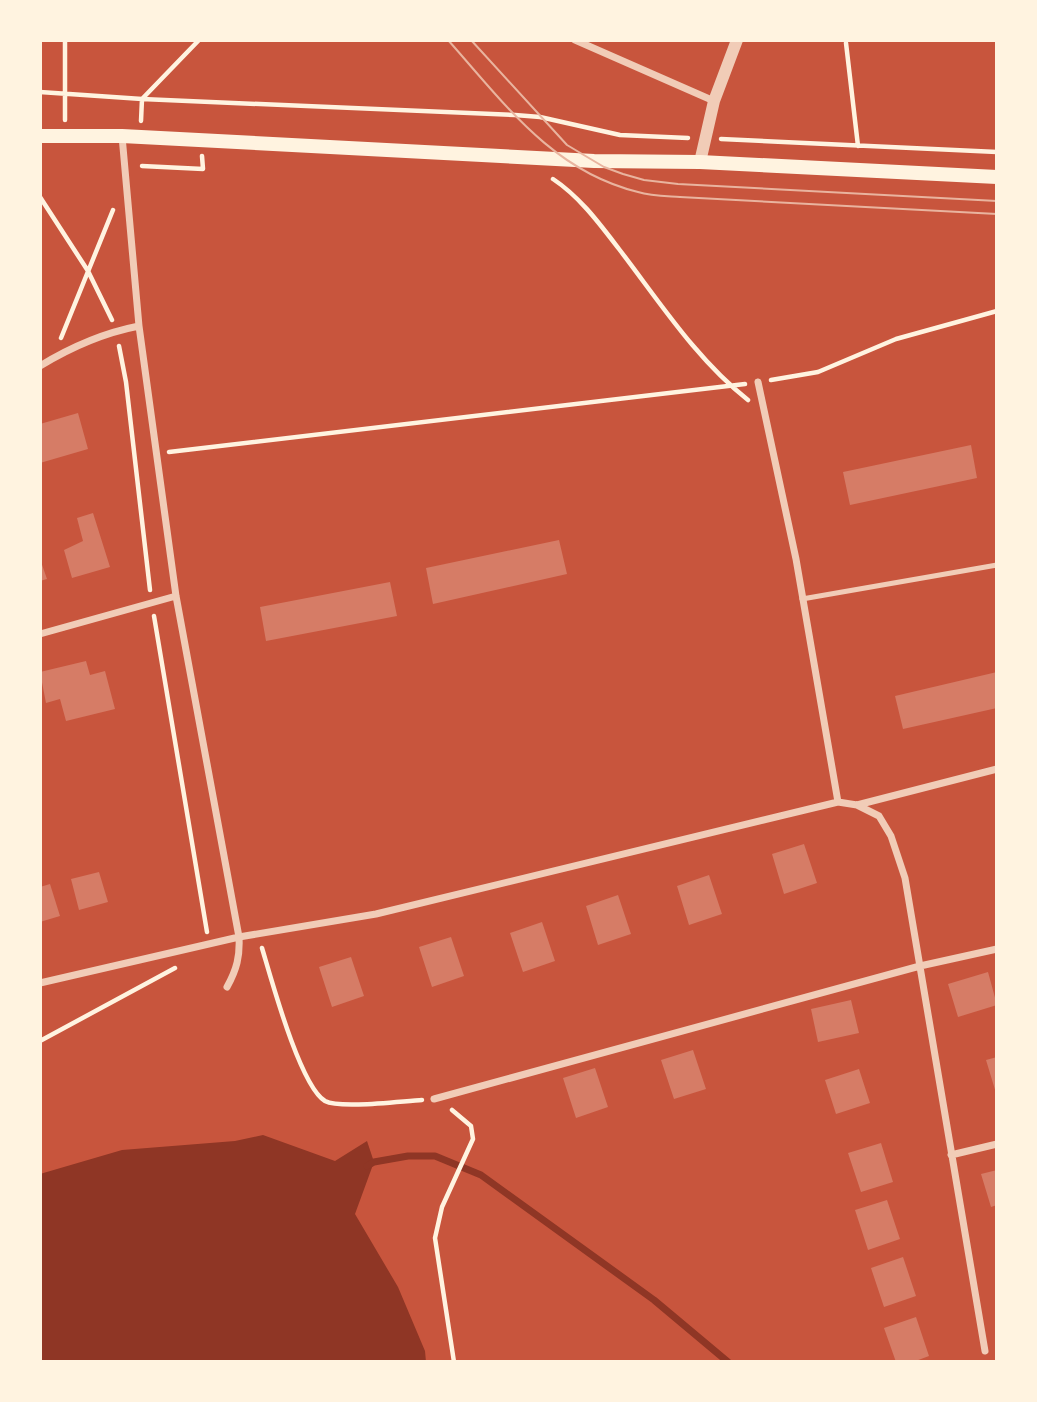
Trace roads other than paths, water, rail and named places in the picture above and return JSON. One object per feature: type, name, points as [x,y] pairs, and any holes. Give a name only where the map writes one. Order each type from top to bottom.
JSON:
[{"type":"main road","points":[[40,136],[122,136],[594,161],[700,162],[997,177]]},
{"type":"street","points":[[575,40],[714,101]]},
{"type":"street","points":[[700,162],[714,101],[737,40]]},
{"type":"street","points":[[122,136],[139,326],[176,596],[239,937],[240,956],[236,972],[227,987]]},
{"type":"street","points":[[40,366],[81,344],[139,326]]},
{"type":"street","points":[[758,383],[796,559],[838,802]]},
{"type":"street","points":[[40,634],[176,596]]},
{"type":"street","points":[[857,805],[997,769]]},
{"type":"street","points":[[40,983],[239,937],[376,914],[838,802],[857,805],[878,816],[891,836],[905,878],[985,1352]]},
{"type":"street","points":[[433,1099],[920,966],[997,949]]},
{"type":"street","points":[[951,1155],[997,1144]]},
{"type":"lane","points":[[802,599],[997,565]]},
{"type":"waterway","points":[[367,1166],[374,1162],[408,1156],[435,1156],[481,1175],[654,1300],[728,1362]]},
{"type":"tram line","points":[[448,40],[510,110],[555,151],[607,182],[638,192],[664,196],[997,214]]},
{"type":"tram line","points":[[471,40],[567,145],[604,167],[623,174],[644,180],[678,184],[997,201]]}]
